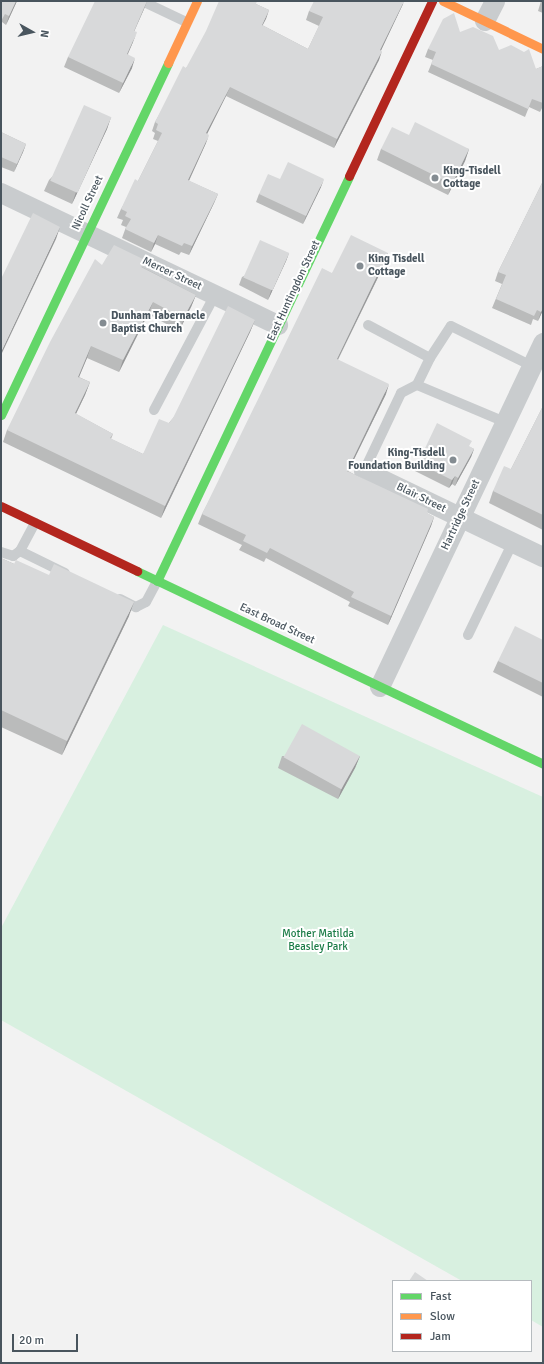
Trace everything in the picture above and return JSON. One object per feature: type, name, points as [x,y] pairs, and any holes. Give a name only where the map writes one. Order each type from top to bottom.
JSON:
[{"type":"street","name":"Nicoll Street","points":[[1,415],[197,1]]},
{"type":"street","name":"East Huntingdon Street","points":[[157,580],[432,1]]},
{"type":"street","points":[[443,1],[543,49]]},
{"type":"street","points":[[485,22],[495,1]]},
{"type":"street","name":"Mercer Street","points":[[2,196],[278,325]]},
{"type":"street","name":"Hartridge Street","points":[[380,686],[543,343]]},
{"type":"street","name":"Blair Street","points":[[364,471],[543,557]]},
{"type":"street","name":"East Broad Street","points":[[1,506],[543,764]]},
{"type":"lane","points":[[142,1],[186,22]]},
{"type":"lane","points":[[154,410],[215,295]]},
{"type":"lane","points":[[368,325],[430,358]]},
{"type":"lane","points":[[364,471],[401,393],[417,385],[430,358],[451,326],[532,366]]},
{"type":"lane","points":[[417,385],[505,422]]},
{"type":"lane","points":[[1,552],[13,556],[20,551],[35,523]]},
{"type":"lane","points":[[468,635],[513,542]]},
{"type":"lane","points":[[20,551],[74,577]]},
{"type":"lane","points":[[109,594],[136,607],[146,602],[157,580]]},
{"type":"green space","name":"Mother Matilda Beasley Park","points":[[163,625],[543,797],[543,1327],[532,1321],[532,1280],[460,1280],[1,1020],[1,928]]},
{"type":"building","points":[[1,1],[16,1],[9,16],[5,14],[1,21]]},
{"type":"building","points":[[95,1],[147,1],[134,31],[137,32],[127,54],[135,58],[123,83],[68,57]]},
{"type":"building","points":[[219,1],[257,1],[256,4],[269,10],[262,25],[308,49],[323,17],[309,11],[314,1],[404,1],[380,50],[382,51],[337,139],[230,87],[206,133],[209,135],[188,180],[218,194],[192,246],[184,243],[182,246],[158,235],[154,243],[125,229],[131,219],[125,216],[127,212],[121,209],[135,179],[138,181],[162,133],[156,130],[158,124],[155,122],[183,66],[186,68],[206,31]]},
{"type":"building","points":[[454,13],[460,32],[473,27],[493,36],[499,50],[511,45],[524,52],[529,49],[536,69],[543,66],[543,103],[532,99],[528,109],[431,64],[436,52],[428,49],[443,19]]},
{"type":"building","points":[[84,105],[111,117],[78,193],[50,181]]},
{"type":"building","name":"King-Tisdell Cottage","points":[[415,122],[469,149],[452,184],[381,149],[392,127],[409,135]]},
{"type":"building","points":[[1,132],[26,144],[17,164],[1,157]]},
{"type":"building","points":[[288,162],[324,179],[306,216],[259,194],[268,174],[280,179]]},
{"type":"building","points":[[543,181],[543,308],[541,312],[537,310],[534,316],[496,299],[506,275],[498,272]]},
{"type":"building","points":[[33,213],[60,227],[1,352],[1,279]]},
{"type":"building","points":[[351,235],[388,253],[337,359],[389,384],[347,471],[428,509],[427,513],[434,517],[391,616],[351,597],[354,592],[270,548],[267,553],[243,541],[246,535],[202,514],[322,268],[332,273]]},
{"type":"building","points":[[260,240],[289,253],[273,290],[243,277]]},
{"type":"building","points":[[114,245],[145,260],[141,267],[196,295],[185,315],[178,312],[177,315],[153,302],[123,360],[91,346],[78,377],[90,382],[75,413],[113,434],[110,438],[143,454],[159,419],[169,423],[173,418],[228,306],[255,320],[165,506],[7,430],[50,342],[95,259],[102,265]]},
{"type":"building","points":[[543,406],[543,515],[493,491],[504,466],[511,469]]},
{"type":"building","points":[[437,423],[472,441],[469,446],[474,449],[458,478],[455,476],[452,480],[418,463]]},
{"type":"building","points":[[1,558],[14,564],[16,560],[49,575],[54,564],[134,602],[67,741],[1,710]]},
{"type":"building","points":[[515,626],[543,640],[543,683],[498,661]]},
{"type":"building","points":[[302,724],[360,756],[341,789],[284,757]]},
{"type":"building","points":[[415,1272],[427,1280],[410,1280]]},
{"type":"traffic: fast","points":[[1,415],[168,63]]},
{"type":"traffic: fast","points":[[157,581],[349,176]]},
{"type":"traffic: fast","points":[[137,571],[543,764]]},
{"type":"traffic: slow","points":[[168,63],[197,1]]},
{"type":"traffic: slow","points":[[443,1],[543,49]]},
{"type":"traffic: jam","points":[[349,176],[432,1]]},
{"type":"traffic: jam","points":[[1,506],[137,571]]},
{"type":"place","name":"King-Tisdell Cottage","points":[[435,178]]},
{"type":"place","name":"King Tisdell Cottage","points":[[360,266]]},
{"type":"place","name":"Dunham Tabernacle Baptist Church","points":[[103,323]]},
{"type":"place","name":"King-Tisdell Foundation Building","points":[[453,460]]}]
